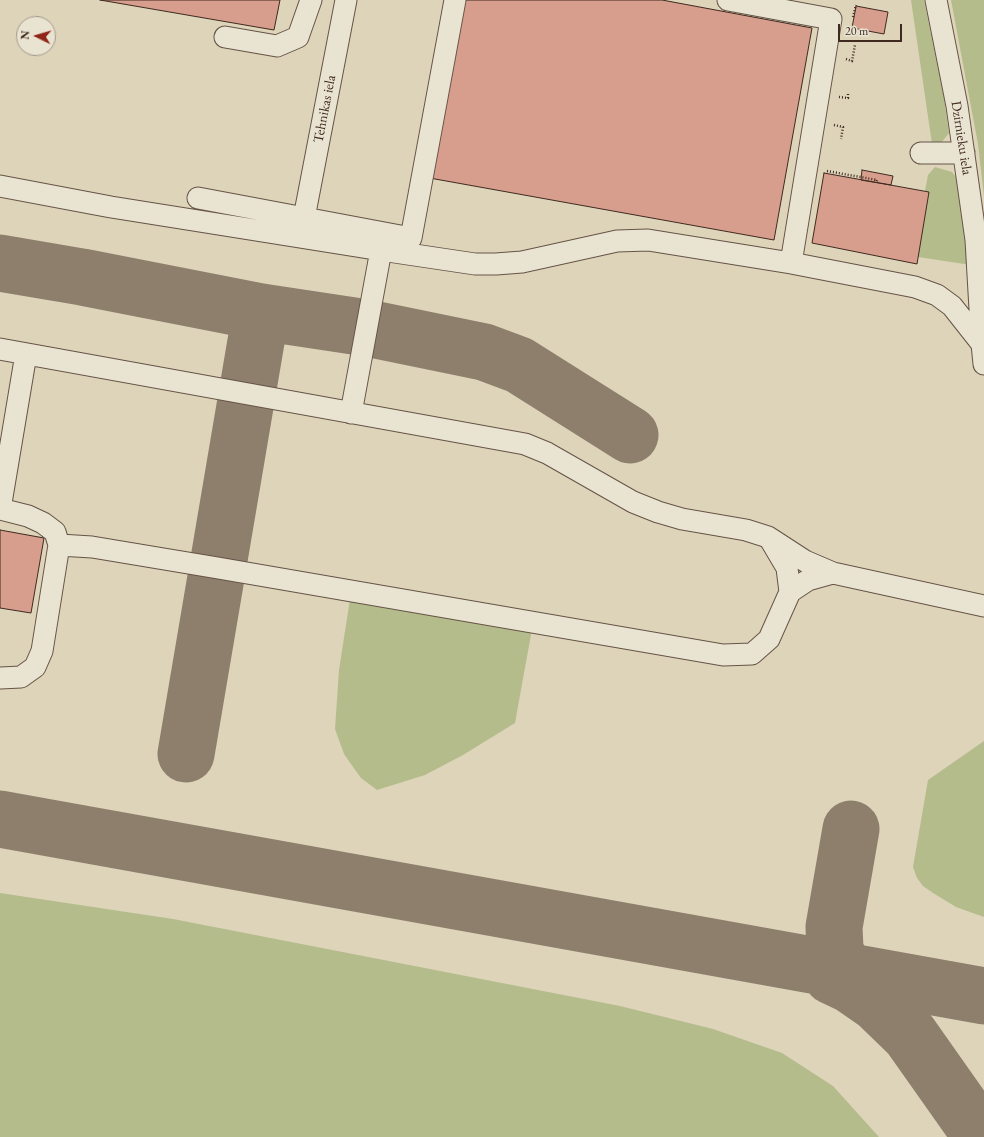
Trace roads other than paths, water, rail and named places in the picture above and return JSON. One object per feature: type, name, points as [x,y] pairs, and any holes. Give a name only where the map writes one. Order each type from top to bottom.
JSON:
[{"type":"lane","points":[[225,37],[278,46],[298,37],[312,0]]},
{"type":"lane","name":"Tehnikas iela","points":[[304,218],[346,0]]},
{"type":"lane","points":[[198,198],[411,238],[455,0]]},
{"type":"lane","points":[[728,0],[831,19],[791,263]]},
{"type":"lane","name":"Dzirnieku iela","points":[[936,0],[957,106],[980,240],[979,277],[983,354]]},
{"type":"lane","points":[[921,153],[964,153]]},
{"type":"lane","points":[[0,186],[119,208],[475,264],[522,262],[617,241],[648,240],[791,263],[915,287],[936,295],[952,306],[983,354]]},
{"type":"lane","points":[[351,413],[381,250]]},
{"type":"lane","points":[[0,349],[525,444],[547,453],[633,502],[658,512],[682,519],[746,530],[768,537],[805,561],[833,573],[984,606]]},
{"type":"lane","points":[[0,678],[21,677],[35,667],[42,651],[59,545],[55,532],[43,522],[28,516],[0,509],[26,354]]},
{"type":"lane","points":[[59,545],[92,547],[723,655],[752,654],[769,639],[790,592],[787,568],[768,537]]},
{"type":"lane","points":[[790,592],[808,580],[833,573]]}]
